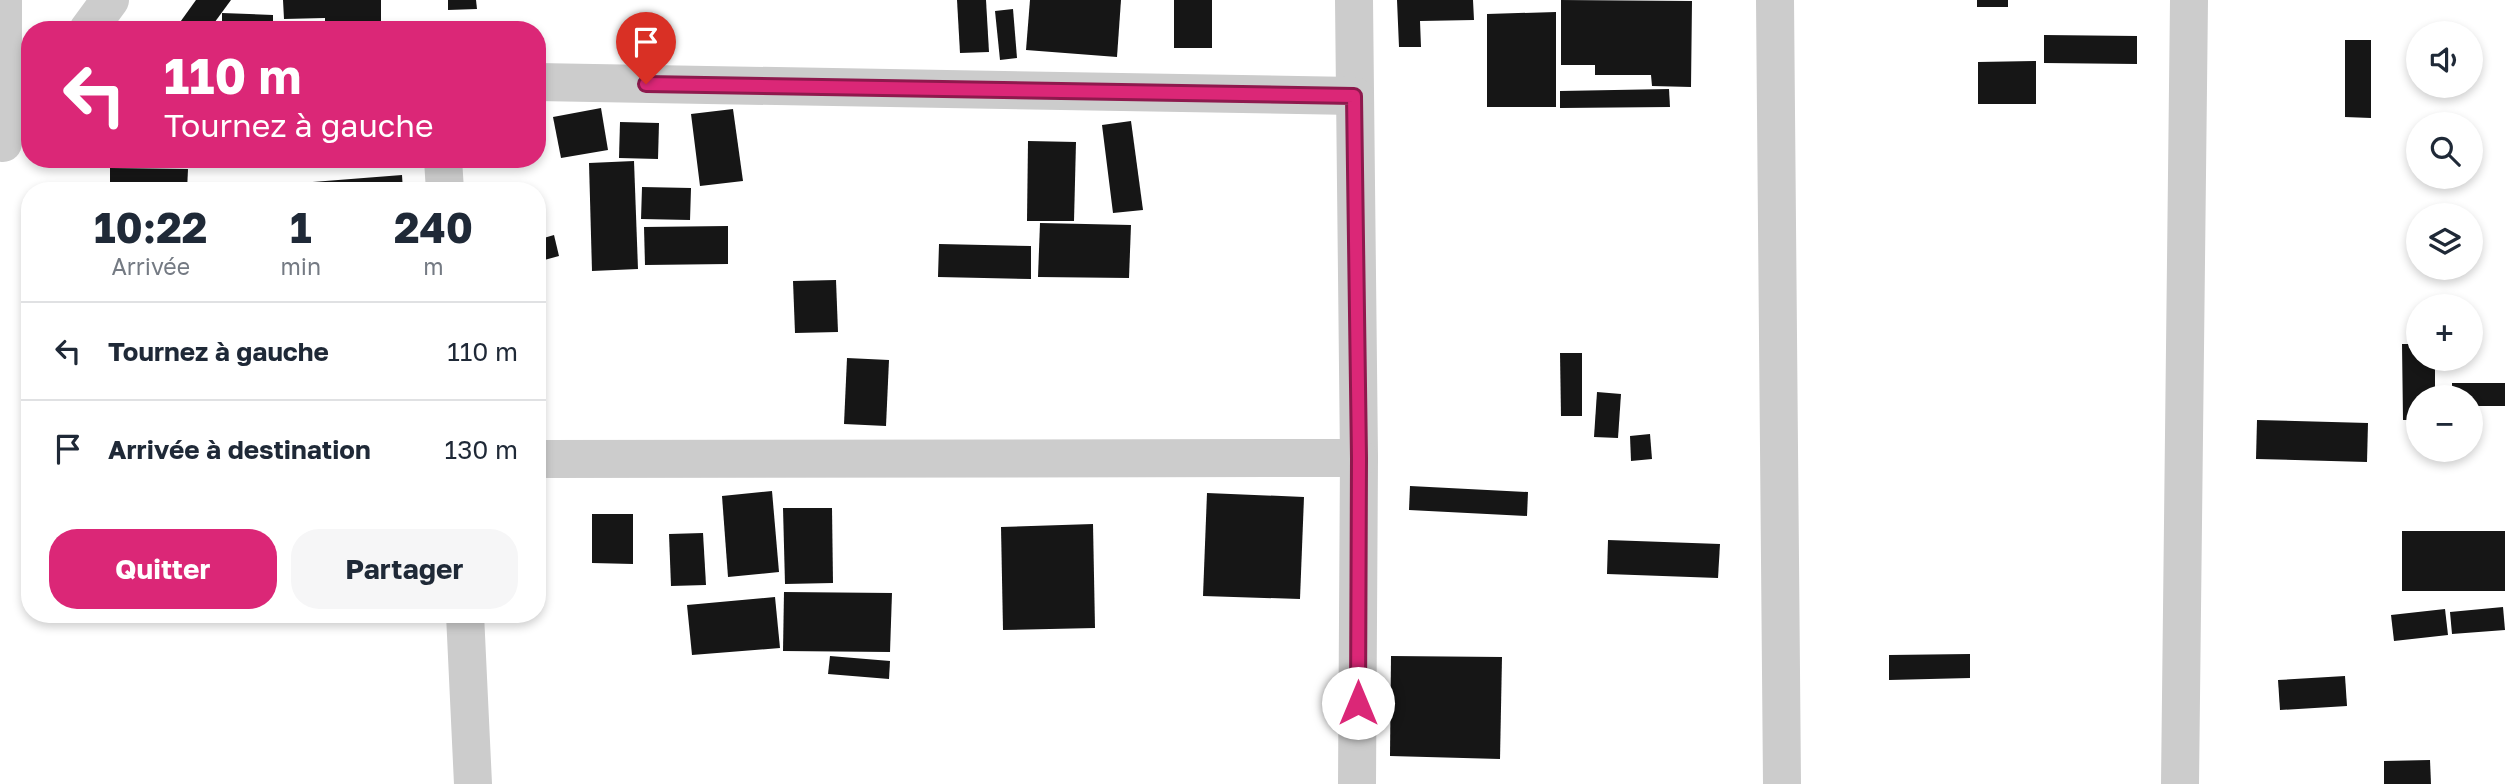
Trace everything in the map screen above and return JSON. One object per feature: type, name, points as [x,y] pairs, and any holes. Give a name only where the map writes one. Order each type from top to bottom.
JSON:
[{"type":"street","points":[[1,145],[3,0]]},
{"type":"street","points":[[95,21],[110,0]]},
{"type":"street","points":[[1354,0],[1359,458],[1357,784]]},
{"type":"street","points":[[1775,0],[1782,784]]},
{"type":"street","points":[[2180,784],[2189,0]]},
{"type":"street","points":[[546,82],[1354,96]]},
{"type":"street","points":[[1,145],[21,119]]},
{"type":"street","points":[[546,459],[1359,458]]},
{"type":"street","points":[[465,623],[473,784]]},
{"type":"building","points":[[196,0],[231,0],[216,21],[181,21]]},
{"type":"building","points":[[283,0],[381,0],[381,21],[284,19]]},
{"type":"building","points":[[448,0],[476,0],[477,9],[448,10]]},
{"type":"building","points":[[957,0],[986,0],[989,52],[960,53]]},
{"type":"building","points":[[1030,0],[1121,0],[1117,57],[1026,50]]},
{"type":"building","points":[[1174,0],[1212,0],[1212,48],[1174,48]]},
{"type":"building","points":[[1397,0],[1473,0],[1474,20],[1420,21],[1421,47],[1399,47]]},
{"type":"building","points":[[1561,0],[1692,1],[1691,87],[1652,86],[1651,75],[1595,75],[1595,65],[1561,65]]},
{"type":"building","points":[[1977,0],[2008,0],[2008,7],[1977,7]]},
{"type":"building","points":[[1013,9],[1017,58],[1000,60],[995,11]]},
{"type":"building","points":[[1556,12],[1556,107],[1487,107],[1487,14]]},
{"type":"building","points":[[222,13],[273,15],[273,21],[222,21]]},
{"type":"building","points":[[2044,35],[2137,36],[2137,64],[2044,63]]},
{"type":"building","points":[[2345,40],[2371,40],[2371,118],[2345,117]]},
{"type":"building","points":[[2036,61],[2036,104],[1978,104],[1978,62]]},
{"type":"building","points":[[1669,89],[1670,107],[1560,108],[1560,91]]},
{"type":"building","points":[[601,108],[608,150],[561,158],[553,117]]},
{"type":"building","points":[[733,109],[743,181],[700,186],[691,114]]},
{"type":"building","points":[[1131,121],[1143,210],[1113,213],[1102,125]]},
{"type":"building","points":[[620,122],[659,123],[658,159],[619,158]]},
{"type":"building","points":[[1028,141],[1076,142],[1074,221],[1027,221]]},
{"type":"building","points":[[634,161],[638,269],[592,271],[589,163]]},
{"type":"building","points":[[110,168],[188,169],[187,182],[110,182]]},
{"type":"building","points":[[402,175],[402,182],[313,182]]},
{"type":"building","points":[[642,187],[691,188],[690,220],[641,219]]},
{"type":"building","points":[[1040,223],[1131,225],[1129,278],[1038,277]]},
{"type":"building","points":[[728,226],[728,264],[645,265],[644,227]]},
{"type":"building","points":[[554,235],[559,256],[546,260],[546,237]]},
{"type":"building","points":[[939,244],[1031,246],[1031,279],[938,277]]},
{"type":"building","points":[[836,280],[838,332],[795,333],[793,281]]},
{"type":"building","points":[[2402,344],[2406,344],[2406,371],[2435,371],[2435,385],[2406,385],[2406,420],[2403,420]]},
{"type":"building","points":[[1560,353],[1582,353],[1582,416],[1561,416]]},
{"type":"building","points":[[847,358],[889,360],[886,426],[844,424]]},
{"type":"building","points":[[2505,383],[2505,406],[2483,406],[2483,385],[2452,385]]},
{"type":"building","points":[[1597,392],[1621,394],[1618,438],[1594,437]]},
{"type":"building","points":[[2257,420],[2368,423],[2367,462],[2256,459]]},
{"type":"building","points":[[1650,434],[1652,459],[1631,461],[1630,436]]},
{"type":"building","points":[[1410,486],[1528,492],[1527,516],[1409,510]]},
{"type":"building","points":[[772,491],[779,572],[728,577],[722,496]]},
{"type":"building","points":[[1207,493],[1304,497],[1300,599],[1203,596]]},
{"type":"building","points":[[783,508],[832,508],[833,583],[785,584]]},
{"type":"building","points":[[592,514],[633,514],[633,564],[592,563]]},
{"type":"building","points":[[1093,524],[1095,628],[1003,630],[1001,527]]},
{"type":"building","points":[[2402,531],[2505,531],[2505,591],[2402,591]]},
{"type":"building","points":[[703,533],[706,585],[671,586],[669,534]]},
{"type":"building","points":[[1608,540],[1720,544],[1718,578],[1607,574]]},
{"type":"building","points":[[784,592],[892,593],[890,652],[783,651]]},
{"type":"building","points":[[775,597],[780,648],[692,655],[687,605]]},
{"type":"building","points":[[2503,607],[2505,630],[2452,634],[2450,612]]},
{"type":"building","points":[[2445,609],[2448,635],[2394,641],[2391,615]]},
{"type":"building","points":[[1970,654],[1970,678],[1889,680],[1889,655]]},
{"type":"building","points":[[830,656],[890,661],[889,679],[828,674]]},
{"type":"building","points":[[1391,656],[1502,657],[1500,759],[1390,756]]},
{"type":"building","points":[[2345,676],[2347,706],[2280,710],[2278,680]]},
{"type":"building","points":[[2430,760],[2431,784],[2384,784],[2384,761]]},
{"type":"route","points":[[646,84],[1354,96],[1359,458],[1358,703]]}]
